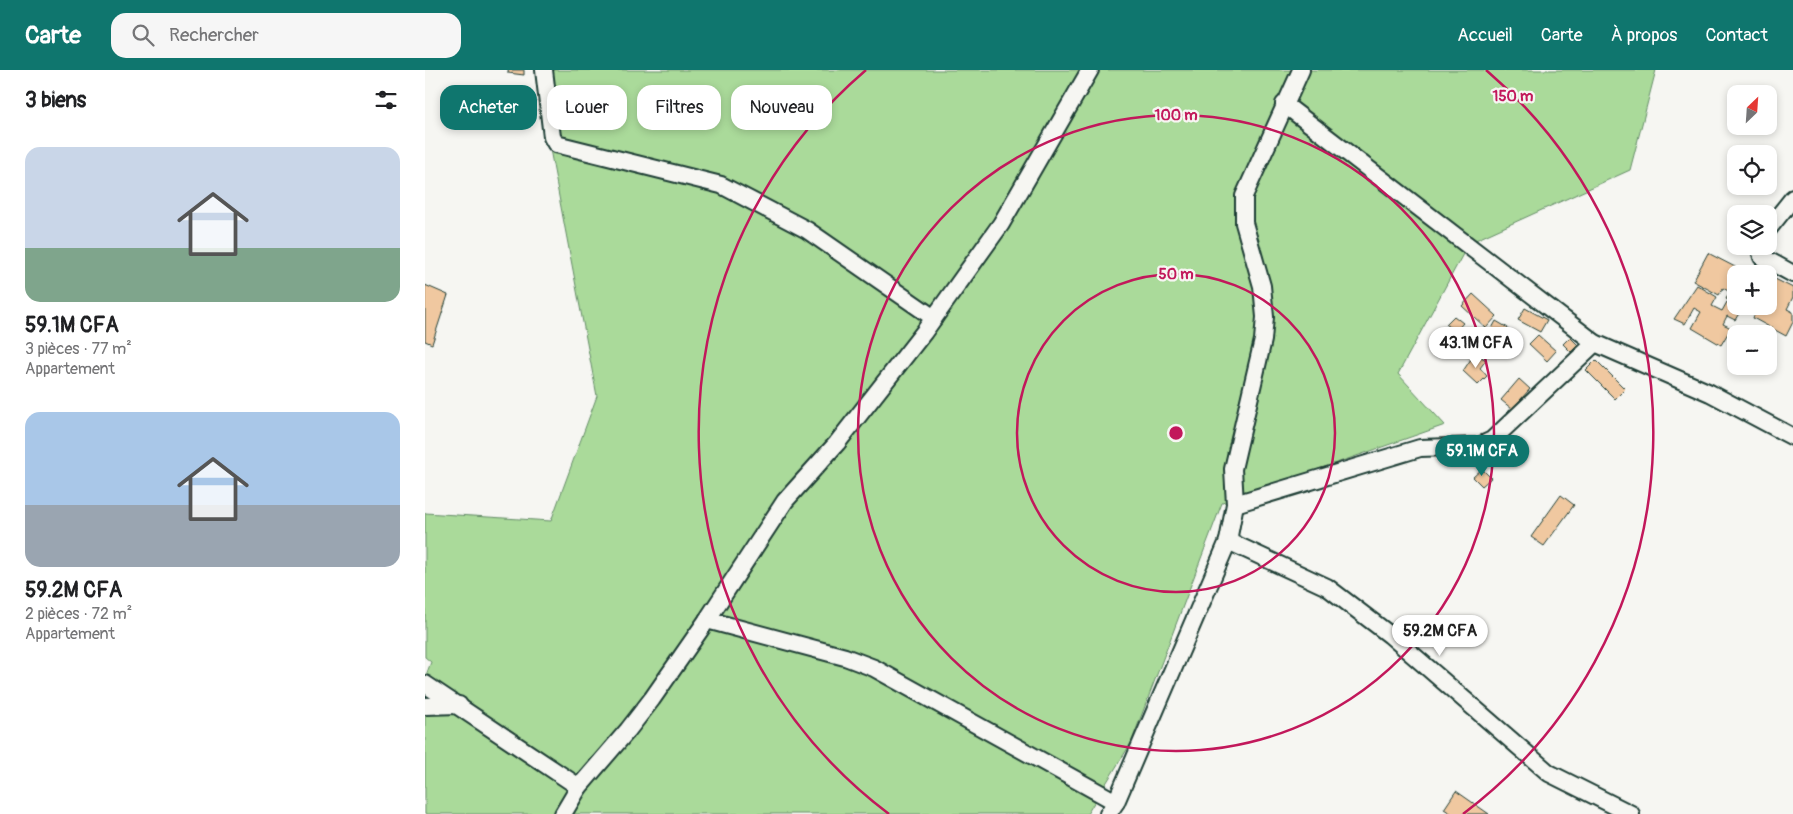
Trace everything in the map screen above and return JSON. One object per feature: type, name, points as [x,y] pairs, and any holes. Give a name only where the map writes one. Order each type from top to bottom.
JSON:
[{"type":"street","points":[[544,70],[552,137],[556,144],[721,185],[807,230],[934,318]]},
{"type":"street","points":[[563,814],[579,787],[628,730],[707,620],[785,501],[837,443],[934,318],[1001,224],[1090,70]]},
{"type":"street","points":[[707,620],[845,657],[874,668],[1112,808],[1228,541],[1235,504],[1233,469],[1263,340],[1265,317],[1262,286],[1244,223],[1244,196],[1301,70]]},
{"type":"street","points":[[1285,104],[1595,343],[1710,393],[1793,437]]},
{"type":"street","points":[[1777,218],[1793,198]]},
{"type":"street","points":[[1761,255],[1793,274]]},
{"type":"street","points":[[1235,504],[1420,448],[1479,446],[1492,440],[1595,343]]},
{"type":"street","points":[[1228,541],[1327,586],[1390,635],[1549,773],[1631,814]]},
{"type":"street","points":[[425,684],[579,787]]},
{"type":"street","points":[[425,706],[459,705]]},
{"type":"green space","points":[[545,70],[1656,70],[1630,170],[1469,243],[1398,374],[1445,425],[1222,503],[1131,743],[1087,814],[425,814],[425,678],[431,662],[425,657],[425,513],[551,521],[597,396],[549,144],[548,130],[627,130],[627,85],[547,85],[547,107]]},
{"type":"building","points":[[508,70],[524,70],[524,75],[508,73]]},
{"type":"building","points":[[1708,253],[1731,265],[1727,265],[1727,290],[1723,288],[1719,295],[1693,281]]},
{"type":"building","points":[[1777,280],[1793,288],[1793,297],[1787,309],[1793,312],[1793,322],[1786,336],[1777,331],[1777,325],[1766,325],[1753,318],[1754,315],[1777,315]]},
{"type":"building","points":[[425,285],[448,295],[432,344],[425,341]]},
{"type":"building","points":[[1697,285],[1717,297],[1712,306],[1722,311],[1727,302],[1727,315],[1738,315],[1735,320],[1727,316],[1723,324],[1727,326],[1727,335],[1721,345],[1692,328],[1701,312],[1694,308],[1685,324],[1674,319]]},
{"type":"building","points":[[1473,294],[1497,316],[1486,328],[1462,306]]},
{"type":"building","points":[[1525,308],[1547,320],[1540,332],[1518,320]]},
{"type":"building","points":[[1454,316],[1463,323],[1455,332],[1446,324]]},
{"type":"building","points":[[1496,321],[1508,328],[1493,353],[1482,347]]},
{"type":"building","points":[[1538,335],[1556,351],[1547,361],[1529,344]]},
{"type":"building","points":[[1570,337],[1578,345],[1571,352],[1563,344]]},
{"type":"building","points":[[1442,339],[1452,346],[1447,353],[1437,346]]},
{"type":"building","points":[[1475,353],[1486,360],[1480,368],[1487,376],[1478,385],[1463,371]]},
{"type":"building","points":[[1596,360],[1625,389],[1615,399],[1586,370]]},
{"type":"building","points":[[1519,379],[1530,389],[1512,409],[1501,400]]},
{"type":"building","points":[[1482,469],[1491,478],[1482,486],[1473,477]]},
{"type":"building","points":[[1561,495],[1574,505],[1544,546],[1531,537]]},
{"type":"building","points":[[1456,791],[1489,814],[1452,814],[1444,809]]}]
